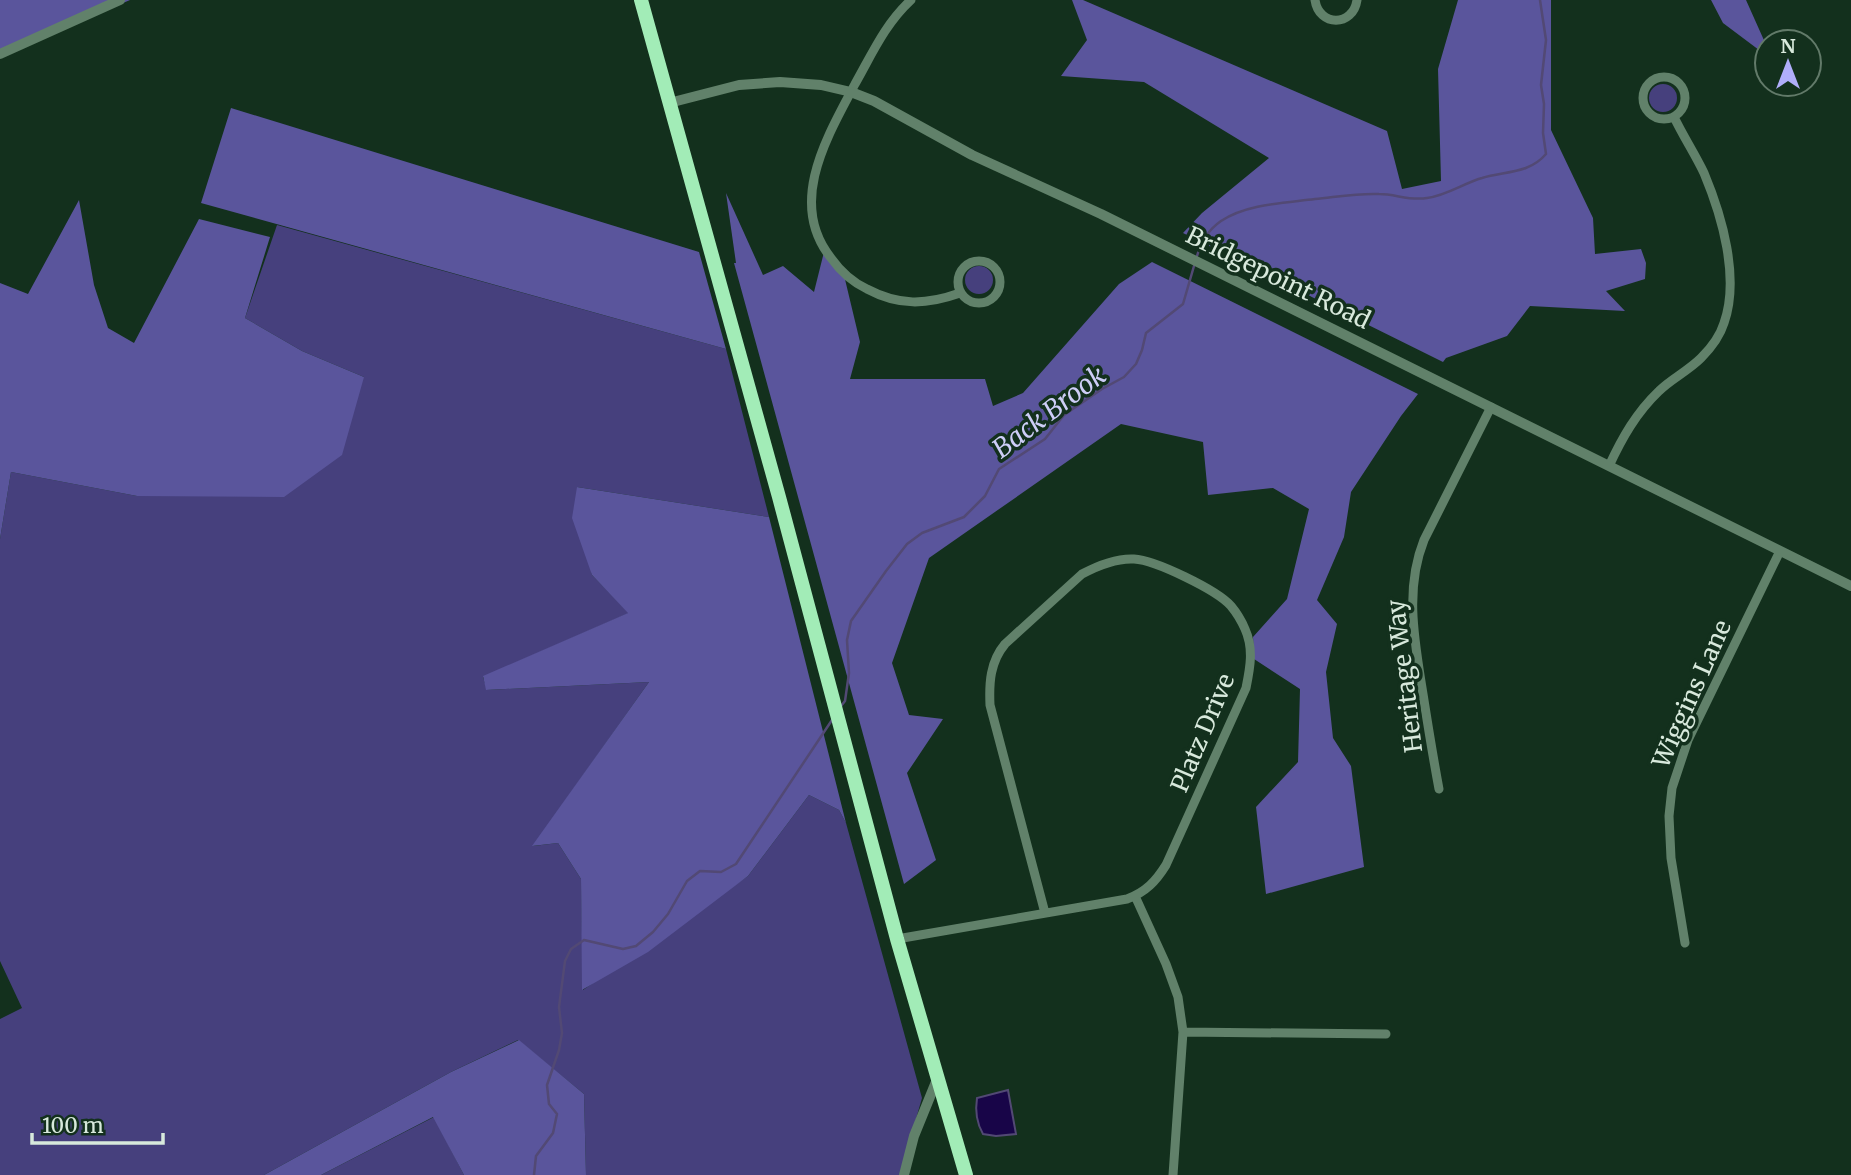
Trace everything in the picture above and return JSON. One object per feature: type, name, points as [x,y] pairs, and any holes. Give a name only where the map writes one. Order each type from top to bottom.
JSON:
[{"type":"highway","points":[[641,0],[779,497],[897,939],[965,1175]]},
{"type":"street","points":[[0,54],[120,0]]},
{"type":"street","points":[[1315,0],[1318,12],[1329,20],[1336,21],[1349,16],[1357,0]]},
{"type":"street","points":[[905,2],[882,34],[824,147],[813,181],[811,206],[814,226],[820,243],[842,272],[856,284],[880,296],[900,302],[922,302],[940,300],[960,293]]},
{"type":"street","points":[[1671,78],[1682,87],[1685,100],[1683,107],[1674,117],[1660,119],[1648,112],[1644,106],[1643,92],[1651,81],[1671,78]]},
{"type":"street","name":"Bridgepoint Road","points":[[669,103],[739,85],[762,82],[800,82],[851,92],[890,108],[972,155],[1101,214],[1851,586]]},
{"type":"street","points":[[1609,466],[1635,417],[1659,391],[1709,349],[1721,332],[1730,299],[1726,247],[1716,203],[1703,171],[1674,117]]},
{"type":"street","points":[[968,263],[988,263],[998,272],[1000,286],[992,299],[978,304],[960,293],[957,279],[968,263]]},
{"type":"street","name":"Heritage Way","points":[[1438,789],[1412,618],[1413,580],[1424,540],[1490,407]]},
{"type":"street","name":"Wiggins Lane","points":[[1685,943],[1671,858],[1669,816],[1672,788],[1688,740],[1780,551]]},
{"type":"street","name":"Platz Drive","points":[[1045,913],[990,705],[989,689],[993,665],[1005,644],[1082,574],[1094,567],[1124,559],[1150,562],[1219,596],[1231,606],[1245,628],[1251,650],[1245,688],[1166,865],[1156,881],[1135,896]]},
{"type":"street","points":[[897,939],[1135,896],[1166,964],[1178,998],[1183,1032],[1173,1175]]},
{"type":"street","points":[[1183,1032],[1386,1034]]},
{"type":"street","points":[[904,1175],[914,1136],[938,1077]]},
{"type":"shaded area","points":[[0,0],[130,0],[0,56]]},
{"type":"shaded area","points":[[1072,0],[1083,0],[1387,131],[1402,189],[1441,181],[1438,69],[1458,0],[1551,0],[1551,130],[1593,218],[1595,254],[1641,249],[1646,263],[1645,279],[1606,291],[1625,311],[1530,306],[1507,336],[1446,358],[1443,362],[1183,233],[1202,213],[1269,158],[1144,82],[1061,76],[1087,40]]},
{"type":"shaded area","points":[[1711,0],[1746,0],[1759,28],[1753,28],[1753,46],[1723,23]]},
{"type":"shaded area","points":[[1663,84],[1673,88],[1677,98],[1673,108],[1663,112],[1653,108],[1649,98],[1653,88]]},
{"type":"shaded area","points":[[231,108],[699,252],[726,349],[201,203]]},
{"type":"shaded area","points":[[726,193],[763,275],[783,266],[814,292],[825,248],[843,271],[860,342],[850,379],[985,379],[993,406],[1023,393],[1119,284],[1152,262],[1418,394],[1351,492],[1344,537],[1317,600],[1337,624],[1326,672],[1333,738],[1351,766],[1364,867],[1266,894],[1256,807],[1298,762],[1300,689],[1254,659],[1253,637],[1287,599],[1309,509],[1273,488],[1208,495],[1203,442],[1121,424],[929,558],[892,663],[909,715],[943,719],[907,773],[936,860],[904,884],[734,263]]},
{"type":"shaded area","points":[[79,200],[94,285],[108,328],[134,343],[199,219],[270,237],[245,318],[302,351],[364,377],[342,455],[284,497],[137,496],[11,472],[0,539],[0,283],[28,294]]},
{"type":"shaded area","points":[[277,225],[726,349],[769,517],[577,487],[592,575],[629,613],[483,677],[487,690],[649,682],[533,846],[558,843],[581,879],[583,990],[748,876],[809,795],[839,810],[846,823],[922,1098],[900,1175],[586,1175],[584,1094],[518,1040],[451,1072],[264,1175],[0,1175],[0,1019],[22,1008],[0,961],[0,539],[11,472],[137,496],[364,377],[302,351],[245,318]]},
{"type":"shaded area","points":[[979,266],[989,270],[993,280],[989,290],[979,294],[969,290],[965,280],[969,270]]},
{"type":"shaded area","points":[[577,487],[769,517],[846,823],[839,810],[809,795],[748,876],[648,952],[582,990],[581,879],[558,843],[532,846],[649,682],[486,690],[483,676],[628,613],[592,575],[572,518]]},
{"type":"shaded area","points":[[519,1040],[584,1094],[586,1175],[464,1175],[433,1117],[321,1175],[264,1175],[451,1072]]},
{"type":"shaded area","points":[[1008,1090],[1016,1134],[983,1134],[977,1116],[977,1098]]},
{"type":"shaded area","points":[[434,1117],[464,1175],[321,1175]]},
{"type":"waterway","name":"Back Brook","points":[[1197,256],[1212,228],[1242,211],[1278,203],[1363,194],[1427,198],[1482,178],[1524,169],[1539,160],[1546,154],[1541,85],[1546,40],[1540,0]]},
{"type":"waterway","name":"Back Brook","points":[[841,706],[845,701],[849,673],[847,640],[851,621],[907,544],[922,533],[964,517],[985,496],[999,469],[1045,439],[1064,415],[1124,377],[1136,364],[1146,333],[1183,304],[1194,266]]},
{"type":"waterway","name":"Back Brook","points":[[534,1175],[536,1156],[553,1133],[557,1114],[549,1104],[547,1085],[559,1050],[562,1033],[559,1007],[565,961],[571,949],[584,940],[623,949],[636,946],[653,932],[668,914],[687,881],[700,871],[721,872],[736,864],[832,720]]}]
